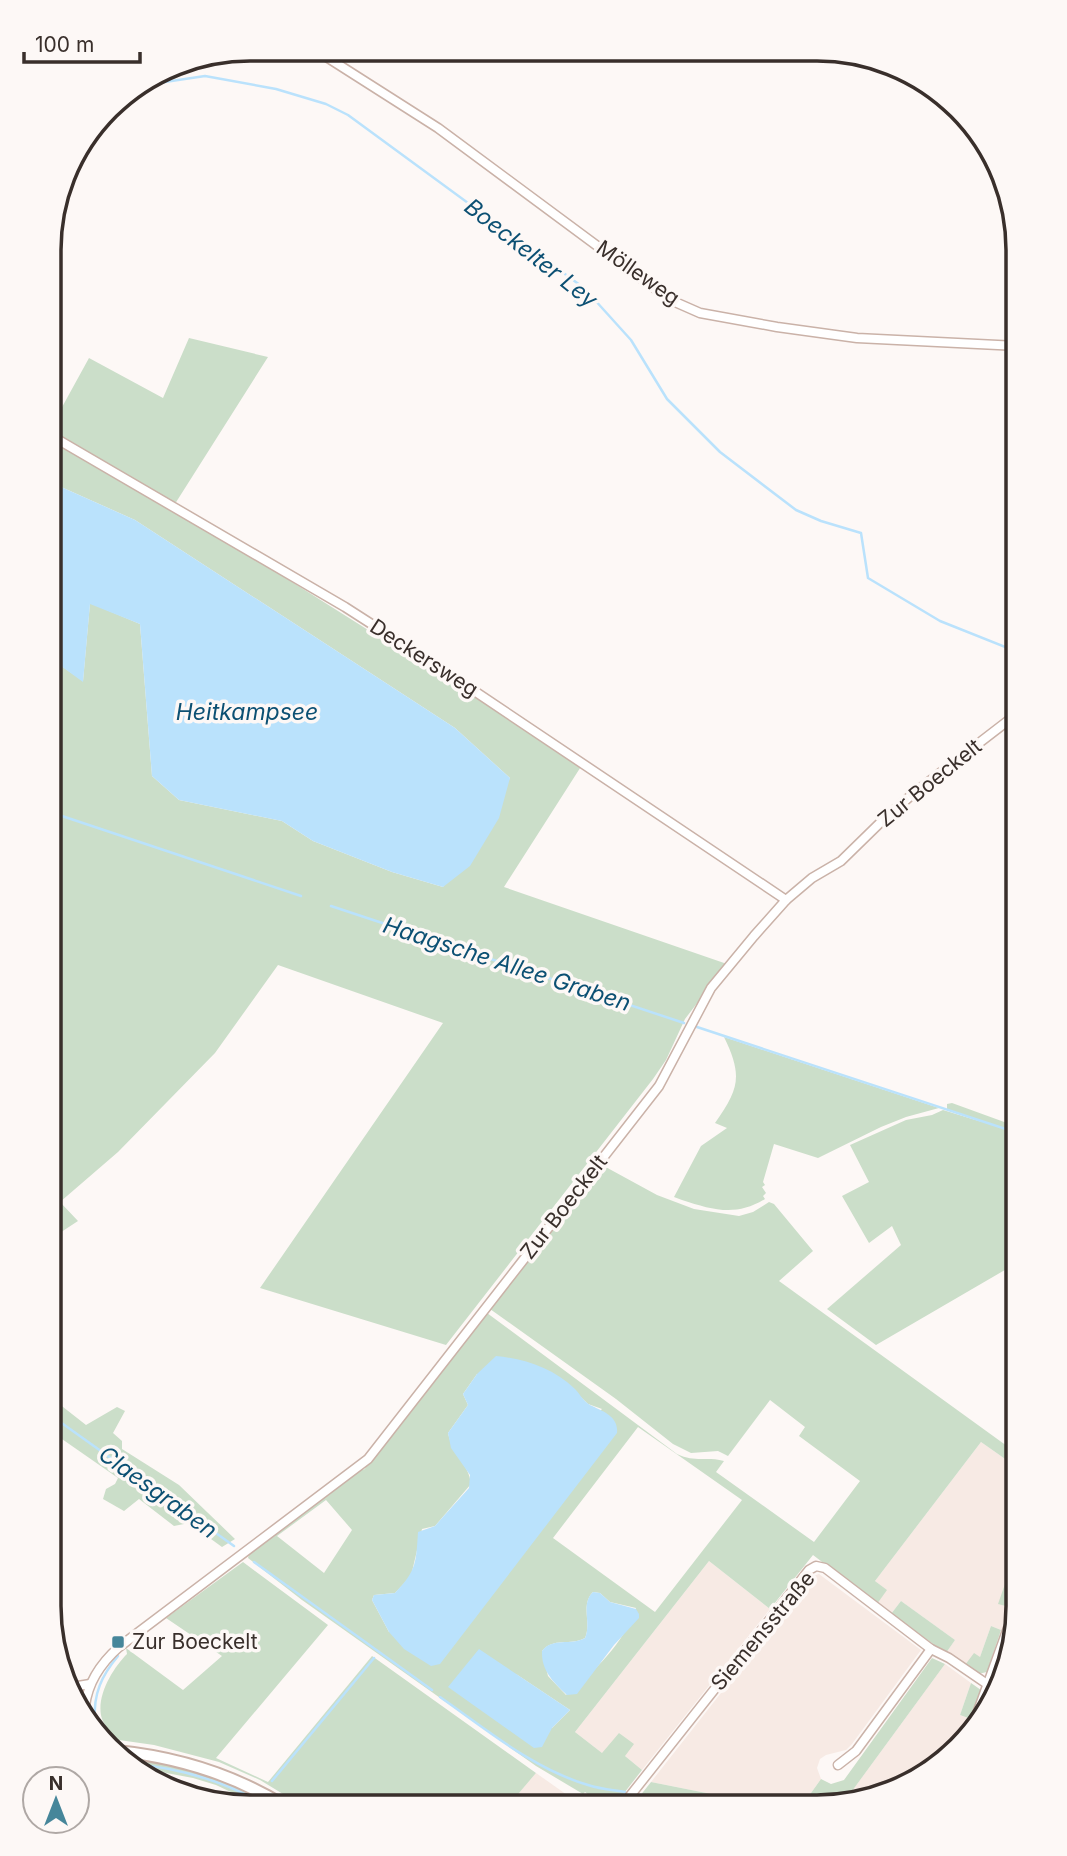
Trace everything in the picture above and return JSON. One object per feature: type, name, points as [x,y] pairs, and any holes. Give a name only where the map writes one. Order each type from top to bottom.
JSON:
[{"type":"street","name":"Mölleweg","points":[[333,61],[438,128],[499,171],[644,281],[675,302],[701,313],[857,338],[1006,345]]},
{"type":"street","name":"Deckersweg","points":[[61,441],[345,607],[786,900]]},
{"type":"street","name":"Zur Boeckelt","points":[[87,1699],[90,1684],[101,1666],[119,1647],[368,1459],[659,1086],[711,988],[786,900],[812,878],[841,861],[904,802],[1006,723]]},
{"type":"street","name":"Siemensstraße","points":[[631,1795],[812,1567],[824,1568],[931,1649],[949,1658],[987,1685]]},
{"type":"street","points":[[838,1765],[856,1751],[931,1649]]},
{"type":"street","points":[[985,1691],[1000,1652]]},
{"type":"street","points":[[80,1686],[90,1684]]},
{"type":"street","points":[[132,1753],[201,1767],[265,1795]]},
{"type":"shaded area","points":[[981,1442],[1005,1459],[1005,1587],[999,1604],[1005,1606],[1005,1619],[1001,1630],[991,1626],[980,1657],[965,1665],[946,1653],[955,1640],[901,1601],[891,1614],[877,1604],[886,1590],[875,1581]]},
{"type":"shaded area","points":[[709,1561],[770,1609],[642,1770],[625,1756],[620,1733],[603,1754],[575,1732]]},
{"type":"shaded area","points":[[819,1574],[921,1650],[852,1744],[846,1750],[820,1759],[817,1768],[821,1779],[810,1795],[716,1795],[651,1782],[813,1576]]},
{"type":"shaded area","points":[[945,1664],[971,1683],[960,1715],[969,1718],[932,1756],[878,1785],[852,1791]]},
{"type":"shaded area","points":[[536,1773],[567,1795],[517,1795]]},
{"type":"green space","points":[[189,338],[268,357],[173,507],[582,765],[504,887],[727,964],[685,1019],[666,1060],[653,1079],[446,1345],[260,1288],[443,1023],[278,965],[215,1053],[118,1152],[61,1201],[61,666],[83,681],[90,603],[140,624],[152,776],[179,800],[282,821],[313,841],[392,872],[443,887],[510,778],[455,728],[135,520],[61,487],[61,409],[89,358],[163,398]]},
{"type":"green space","points":[[724,1037],[939,1108],[881,1127],[818,1158],[774,1144],[763,1182],[765,1185],[762,1187],[766,1193],[763,1196],[765,1199],[754,1205],[724,1210],[682,1200],[674,1197],[701,1146],[727,1128],[715,1123],[729,1101],[736,1082],[734,1062]]},
{"type":"green space","points":[[952,1103],[1005,1122],[1005,1270],[876,1345],[827,1309],[901,1245],[892,1226],[869,1243],[842,1196],[869,1182],[850,1145],[906,1120],[943,1110],[982,1122],[947,1109],[947,1104]]},
{"type":"green space","points":[[602,1165],[657,1195],[694,1209],[739,1216],[753,1212],[769,1202],[774,1204],[813,1251],[779,1281],[1005,1445],[1005,1459],[981,1442],[875,1581],[887,1590],[877,1604],[813,1555],[770,1609],[709,1561],[575,1732],[602,1753],[619,1733],[634,1744],[625,1756],[642,1770],[623,1795],[583,1794],[536,1766],[302,1600],[248,1558],[249,1554],[365,1469],[487,1313],[677,1454],[724,1461],[716,1472],[814,1542],[860,1481],[799,1436],[805,1427],[770,1400],[728,1456],[718,1451],[691,1453],[673,1444],[616,1399],[490,1309]],"holes":[[[477,1374],[565,1382],[588,1404],[602,1409],[389,1632],[372,1600],[374,1595],[395,1593],[411,1576],[422,1529],[435,1526],[471,1484],[448,1433],[468,1405],[463,1394]],[[638,1427],[742,1500],[655,1612],[553,1538]],[[326,1500],[352,1530],[324,1573],[277,1536]],[[593,1592],[600,1593],[610,1602],[636,1608],[616,1645],[597,1667],[566,1695],[548,1676],[542,1651],[551,1644],[585,1638],[589,1597]],[[516,1674],[570,1710],[552,1728]]]},
{"type":"green space","points":[[61,1203],[78,1221],[61,1232]]},
{"type":"green space","points":[[61,1405],[86,1425],[117,1407],[125,1411],[113,1433],[122,1441],[122,1449],[179,1485],[235,1539],[222,1547],[189,1523],[174,1526],[139,1499],[124,1511],[103,1499],[106,1489],[115,1484],[118,1478],[61,1438]]},
{"type":"green space","points":[[243,1562],[328,1625],[216,1758],[268,1782],[372,1656],[536,1773],[517,1795],[285,1795],[260,1780],[219,1762],[154,1745],[118,1740],[106,1728],[100,1710],[103,1692],[116,1667],[127,1654],[126,1648],[183,1690],[222,1656],[166,1618]]},
{"type":"green space","points":[[1005,1584],[1005,1606],[998,1604]]},
{"type":"green space","points":[[901,1601],[955,1640],[946,1653],[891,1614]]},
{"type":"green space","points":[[991,1626],[1001,1630],[987,1672],[978,1674],[965,1665],[974,1653],[980,1657]]},
{"type":"green space","points":[[932,1658],[945,1664],[852,1791],[810,1795],[821,1779],[831,1784],[844,1780]]},
{"type":"green space","points":[[971,1683],[981,1690],[969,1718],[960,1715]]},
{"type":"green space","points":[[141,1760],[173,1764],[218,1777],[255,1795],[234,1794],[193,1778],[163,1772]]},
{"type":"green space","points":[[651,1782],[716,1795],[641,1795]]},
{"type":"water","name":"Heitkampsee","points":[[61,487],[135,520],[455,728],[510,778],[499,818],[470,866],[443,887],[392,872],[313,841],[282,821],[179,800],[152,776],[140,624],[90,604],[83,682],[61,666]]},
{"type":"water","points":[[496,1356],[528,1362],[557,1375],[588,1403],[612,1418],[617,1433],[440,1664],[431,1666],[404,1649],[389,1632],[372,1600],[374,1595],[395,1593],[402,1585],[414,1565],[418,1532],[435,1526],[469,1488],[470,1475],[451,1448],[448,1433],[468,1405],[463,1394],[477,1374]]},
{"type":"water","points":[[593,1592],[600,1593],[610,1602],[636,1609],[639,1618],[614,1645],[577,1694],[567,1695],[546,1670],[542,1651],[551,1644],[585,1638],[587,1602]]},
{"type":"water","points":[[479,1649],[570,1710],[552,1728],[542,1747],[534,1748],[448,1687]]},
{"type":"waterway","name":"Boeckelter Ley","points":[[167,82],[205,76],[276,89],[326,104],[348,115],[584,288],[631,340],[667,399],[720,452],[796,510],[861,533],[868,578],[940,621],[1006,647]]},
{"type":"waterway","name":"Haagsche Allee Graben","points":[[61,816],[301,896]]},
{"type":"waterway","name":"Haagsche Allee Graben","points":[[331,906],[684,1023]]},
{"type":"waterway","name":"Haagsche Allee Graben","points":[[694,1026],[1005,1129]]},
{"type":"waterway","name":"Claesgraben","points":[[61,1423],[234,1546]]},
{"type":"waterway","name":"Claesgraben","points":[[254,1562],[432,1690]]},
{"type":"waterway","points":[[95,1714],[100,1685],[118,1656]]},
{"type":"waterway","points":[[272,1781],[374,1658]]},
{"type":"waterway","name":"Claesgraben","points":[[440,1697],[511,1747],[548,1769],[593,1786],[625,1792]]},
{"type":"waterway","points":[[152,1767],[198,1776],[246,1795]]},
{"type":"place","name":"Zur Boeckelt","points":[[118,1642]]}]
